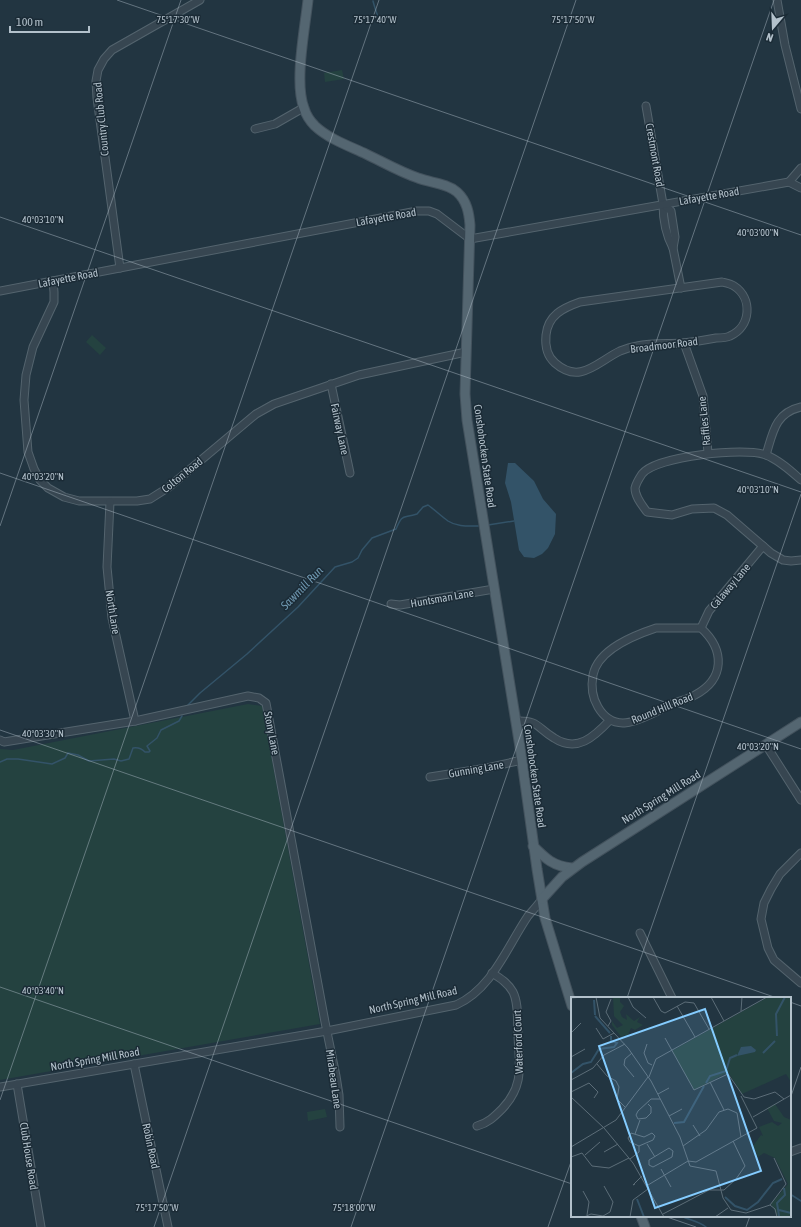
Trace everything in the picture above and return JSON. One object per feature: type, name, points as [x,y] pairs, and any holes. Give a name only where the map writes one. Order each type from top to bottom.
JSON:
[{"type":"main road","name":"Conshohocken State Road","points":[[308,0],[300,82],[300,95],[303,108],[308,117],[315,126],[331,136],[409,175],[444,185],[455,190],[464,199],[468,208],[470,219],[470,239],[465,394],[467,420],[516,721],[533,846],[542,899],[546,918],[571,1003]]},
{"type":"main road","name":"North Spring Mill Road","points":[[542,899],[572,868],[801,722]]},
{"type":"main road","points":[[533,846],[552,863],[558,866],[572,868]]},
{"type":"main road","points":[[641,1217],[645,1227]]},
{"type":"street","name":"Country Club Road","points":[[120,268],[97,98],[96,81],[98,70],[104,59],[117,46],[200,0]]},
{"type":"street","points":[[777,0],[785,45],[801,109]]},
{"type":"street","name":"Crestmont Road","points":[[646,106],[663,204]]},
{"type":"street","points":[[255,129],[274,124],[303,108]]},
{"type":"street","points":[[801,168],[789,182],[801,188]]},
{"type":"street","name":"Lafayette Road","points":[[0,291],[418,211],[429,211],[437,214],[470,239],[789,182]]},
{"type":"street","points":[[663,204],[671,211],[675,237],[673,248],[681,288]]},
{"type":"street","name":"Colton Road","points":[[53,281],[54,302],[33,347],[26,375],[24,400],[28,452],[30,460],[40,480],[56,494],[72,500],[110,502],[143,501],[156,496],[169,487],[264,408],[284,399],[375,371],[466,352]]},
{"type":"street","name":"Broadmoor Road","points":[[722,282],[734,286],[743,296],[746,303],[746,322],[741,329],[730,336],[684,343],[638,346],[621,351],[582,372],[571,373],[560,367],[552,360],[547,351],[545,342],[546,330],[549,322],[559,311],[567,306],[580,302],[681,288],[722,282]]},
{"type":"street","name":"Raffles Lane","points":[[684,343],[703,396],[708,454]]},
{"type":"street","name":"Fairway Lane","points":[[331,384],[350,473]]},
{"type":"street","points":[[766,455],[772,434],[783,414],[791,409],[801,407]]},
{"type":"street","points":[[801,480],[787,468],[766,455],[742,452],[708,454],[659,464],[642,473],[635,487],[637,499],[647,512],[672,514],[692,509],[714,508],[727,515],[771,553],[783,560],[801,560]]},
{"type":"street","name":"North Lane","points":[[110,502],[107,567],[112,618],[135,721]]},
{"type":"street","name":"Calaway Lane","points":[[701,628],[709,611],[763,546]]},
{"type":"street","name":"Huntsman Lane","points":[[391,604],[400,606],[494,589]]},
{"type":"street","points":[[516,721],[532,722],[556,739],[566,743],[575,744],[584,742],[594,737],[610,720],[601,713],[595,703],[592,693],[593,673],[602,657],[608,651],[636,635],[656,628],[701,628]]},
{"type":"street","name":"Round Hill Road","points":[[610,720],[621,723],[635,722],[678,701],[694,696],[709,686],[717,672],[719,663],[716,649],[710,636],[701,628]]},
{"type":"street","name":"Stony Lane","points":[[0,740],[4,742],[135,721],[248,696],[259,698],[266,703],[327,1031]]},
{"type":"street","points":[[766,745],[801,800]]},
{"type":"street","name":"Gunning Lane","points":[[430,776],[487,768],[522,760]]},
{"type":"street","points":[[801,853],[780,874],[764,903],[761,919],[768,948],[774,960],[801,983]]},
{"type":"street","name":"North Spring Mill Road","points":[[0,1087],[327,1031],[456,1005],[467,1000],[478,992],[492,973],[528,916],[542,899]]},
{"type":"street","points":[[640,933],[672,997]]},
{"type":"street","name":"Waterford Court","points":[[477,1126],[493,1119],[510,1101],[516,1089],[519,1076],[517,1011],[515,998],[507,984],[492,973]]},
{"type":"street","name":"Mirabeau Lane","points":[[327,1031],[339,1095],[340,1127]]},
{"type":"street","name":"Robin Road","points":[[134,1064],[168,1227]]},
{"type":"street","name":"Club House Road","points":[[18,1084],[41,1227]]},
{"type":"street","points":[[791,1152],[801,1148]]},
{"type":"green space","points":[[342,70],[344,79],[325,82],[324,73]]},
{"type":"green space","points":[[92,335],[106,348],[100,355],[86,342]]},
{"type":"green space","points":[[248,704],[262,706],[320,1024],[0,1080],[0,749],[13,750]]},
{"type":"green space","points":[[325,1109],[327,1117],[308,1121],[307,1112]]},
{"type":"water","points":[[508,463],[515,463],[534,481],[543,499],[556,514],[555,534],[548,548],[542,554],[534,558],[524,557],[519,550],[511,502],[505,483]]},
{"type":"waterway","points":[[373,1],[380,24]]},
{"type":"waterway","name":"Sawmill Run","points":[[187,706],[298,607],[335,567],[352,562],[358,558],[362,550],[372,538],[396,529],[404,517],[417,514],[423,507],[428,505],[451,523],[463,526],[478,526]]},
{"type":"waterway","name":"Sawmill Run","points":[[488,525],[514,521]]},
{"type":"waterway","name":"Sawmill Run","points":[[0,762],[7,759],[18,759],[52,764],[65,758],[68,753],[78,755],[89,761],[114,759],[121,761],[129,759],[133,748],[139,748],[145,752],[149,752],[150,751],[147,746],[157,738],[161,730],[179,721],[182,716]]},
{"type":"waterway","points":[[791,1195],[801,1201]]},
{"type":"waterway","points":[[684,1217],[706,1227]]}]
